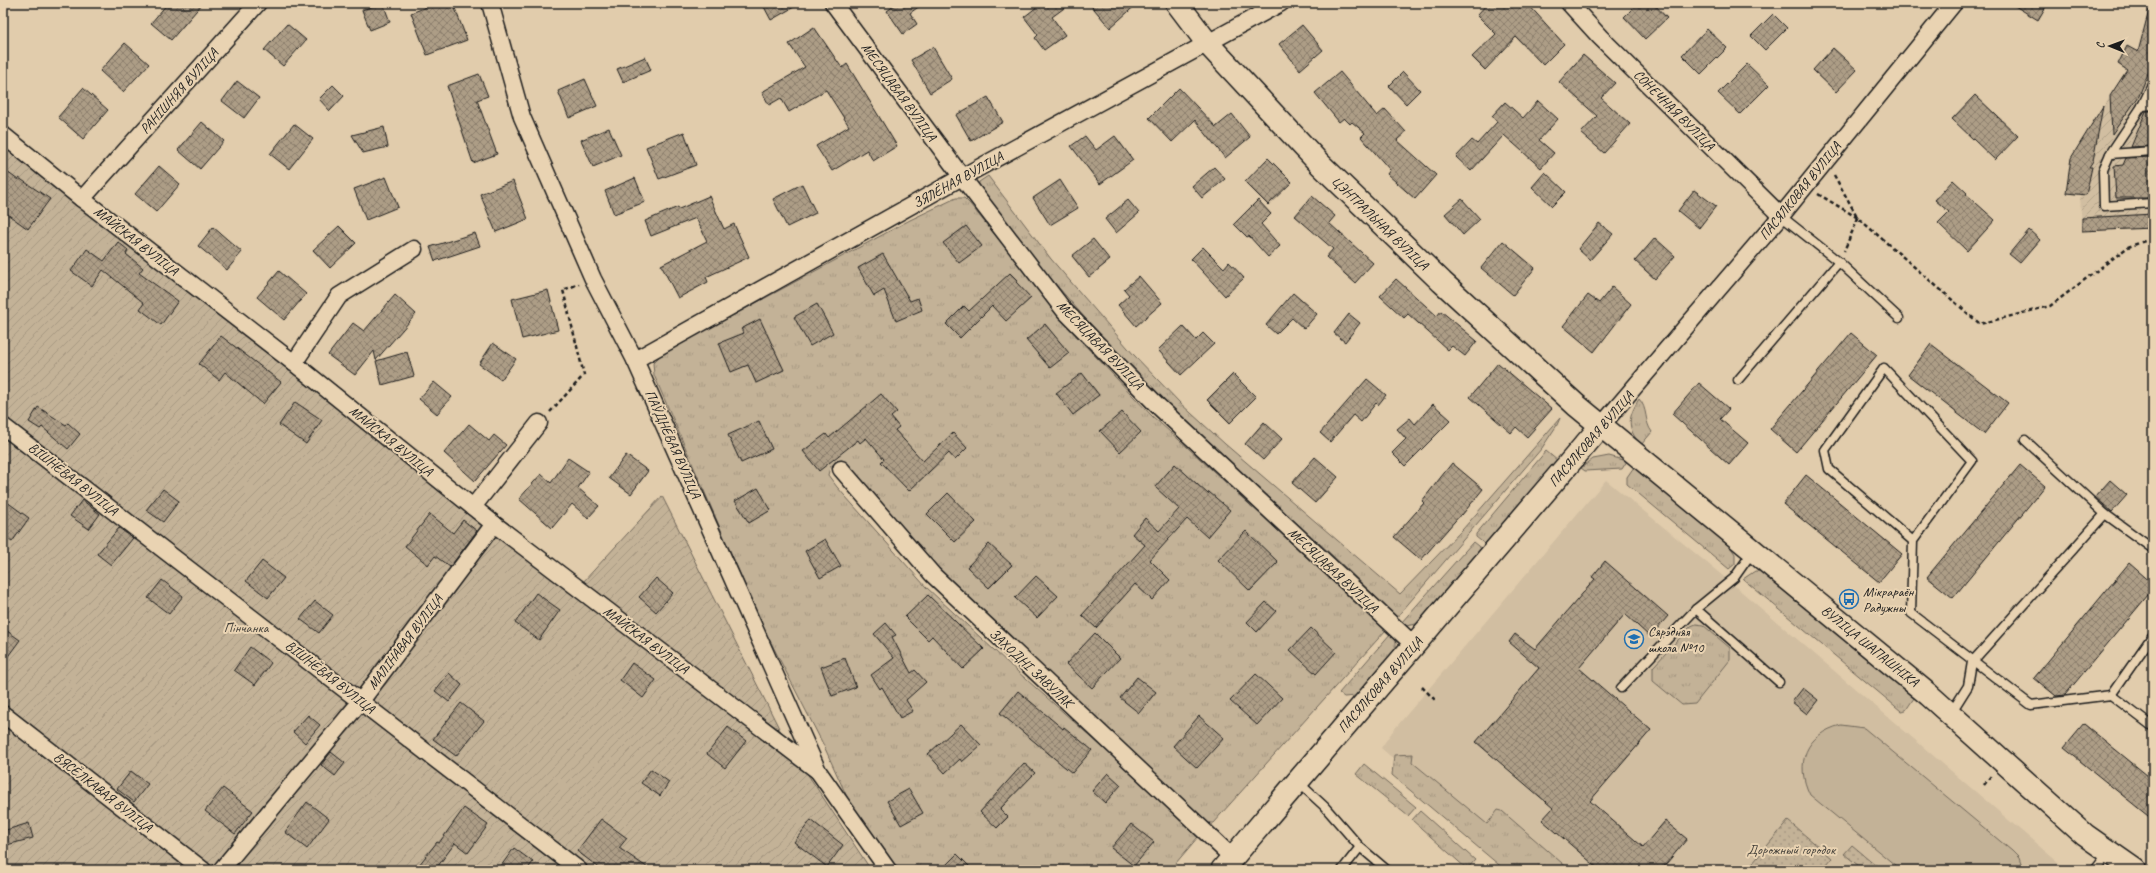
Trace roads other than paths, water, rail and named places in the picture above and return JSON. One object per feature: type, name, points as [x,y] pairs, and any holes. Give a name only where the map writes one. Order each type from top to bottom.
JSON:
[{"type":"street","name":"РАНІШНЯЯ ВУЛІЦА","points":[[82,199],[258,3]]},
{"type":"street","name":"ПАЎДНЁВАЯ ВУЛІЦА","points":[[490,3],[522,117],[593,279],[635,360],[818,771],[888,870]]},
{"type":"street","name":"МЕСЯЦАВАЯ ВУЛІЦА","points":[[834,3],[962,177],[1069,316],[1158,406],[1414,645]]},
{"type":"street","name":"ЦЭНТРАЛЬНАЯ ВУЛІЦА","points":[[1177,3],[1208,44],[1320,164],[1442,282],[1601,426]]},
{"type":"street","name":"ЗЯЛЁНАЯ ВУЛІЦА","points":[[635,360],[962,177],[1281,3]]},
{"type":"street","name":"СОНЕЧНАЯ ВУЛІЦА","points":[[1569,3],[1600,37],[1781,216]]},
{"type":"street","name":"ПАСЯЛКОВАЯ ВУЛІЦА","points":[[1227,864],[1781,216],[1954,3]]},
{"type":"street","name":"МАЙСКАЯ ВУЛІЦА","points":[[3,135],[82,199],[294,363],[494,524],[818,771]]},
{"type":"street","points":[[294,363],[340,296],[414,249]]},
{"type":"street","points":[[473,507],[539,423]]},
{"type":"street","name":"ВІШНЁВАЯ ВУЛІЦА","points":[[3,426],[579,870]]},
{"type":"street","name":"ВУЛІЦА ШАПАШНІКА","points":[[1601,426],[1950,714],[2085,835],[2135,870]]},
{"type":"street","name":"ЗАХОДНІ ЗАВУЛАК","points":[[841,469],[932,575],[1227,864]]},
{"type":"street","name":"МАЛІНАВАЯ ВУЛІЦА","points":[[221,870],[361,701],[494,524]]},
{"type":"street","name":"ВЯСЁЛКАВАЯ ВУЛІЦА","points":[[3,714],[203,870]]},
{"type":"lane","points":[[2153,83],[2142,106],[2110,154],[2103,170],[2104,206],[2153,203]]},
{"type":"lane","points":[[2142,106],[2153,105]]},
{"type":"lane","points":[[2110,154],[2153,152]]},
{"type":"lane","points":[[1781,216],[1839,262],[1899,318]]},
{"type":"lane","points":[[1738,380],[1839,262]]},
{"type":"lane","points":[[1913,541],[1829,469],[1825,450],[1884,368],[1972,461],[1913,541],[1911,613],[1972,662],[2031,705],[2111,695],[2153,727]]},
{"type":"lane","points":[[2025,440],[2105,514],[2153,549]]},
{"type":"lane","points":[[1950,714],[1968,686],[1972,662],[2105,514]]},
{"type":"lane","points":[[1621,688],[1696,609],[1734,578],[1753,551]]},
{"type":"lane","points":[[1696,609],[1779,682]]},
{"type":"lane","points":[[2111,695],[2153,635]]},
{"type":"lane","points":[[1298,782],[1324,806],[1360,847],[1387,870]]},
{"type":"lane","points":[[1342,870],[1360,847]]},
{"type":"lane","points":[[2095,870],[2108,852]]},
{"type":"place","name":"Мікрараён Радужны","points":[[1849,599]]},
{"type":"place","name":"Сярэдняя школа №10","points":[[1634,639]]},
{"type":"park label","name":"Пінчанка","points":[[246,627]]},
{"type":"park label","name":"Дорожный городок","points":[[1791,849]]}]
